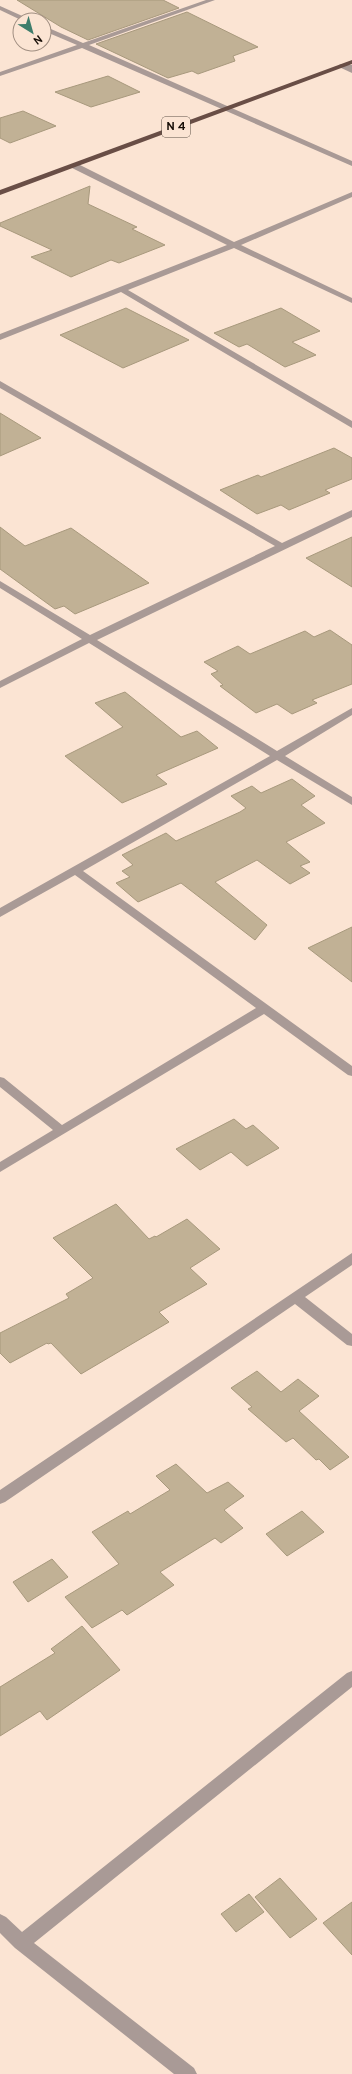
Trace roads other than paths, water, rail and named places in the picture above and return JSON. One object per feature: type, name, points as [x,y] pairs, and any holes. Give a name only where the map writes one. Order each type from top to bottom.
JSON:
[{"type":"highway","name":"N 4","points":[[0,192],[76,166],[352,62]]},
{"type":"street","points":[[0,74],[212,0]]},
{"type":"street","points":[[0,8],[12,13]]},
{"type":"street","points":[[52,31],[224,109],[352,164]]},
{"type":"street","points":[[341,66],[352,67]]},
{"type":"street","points":[[341,66],[352,70]]},
{"type":"street","points":[[76,166],[234,245],[352,301]]},
{"type":"street","points":[[0,337],[123,290],[234,245],[352,194]]},
{"type":"street","points":[[123,290],[352,425]]},
{"type":"street","points":[[0,384],[281,546]]},
{"type":"street","points":[[0,685],[88,640],[352,513]]},
{"type":"street","points":[[0,584],[88,640],[352,802]]},
{"type":"street","points":[[0,913],[278,756],[352,711]]},
{"type":"street","points":[[75,870],[352,1072]]},
{"type":"street","points":[[0,1168],[60,1130],[265,1008]]},
{"type":"street","points":[[0,1081],[60,1130]]},
{"type":"street","points":[[0,1498],[352,1258]]},
{"type":"street","points":[[296,1297],[352,1341]]},
{"type":"street","points":[[21,1943],[352,1678]]},
{"type":"street","points":[[0,1922],[21,1943],[188,2074]]}]
